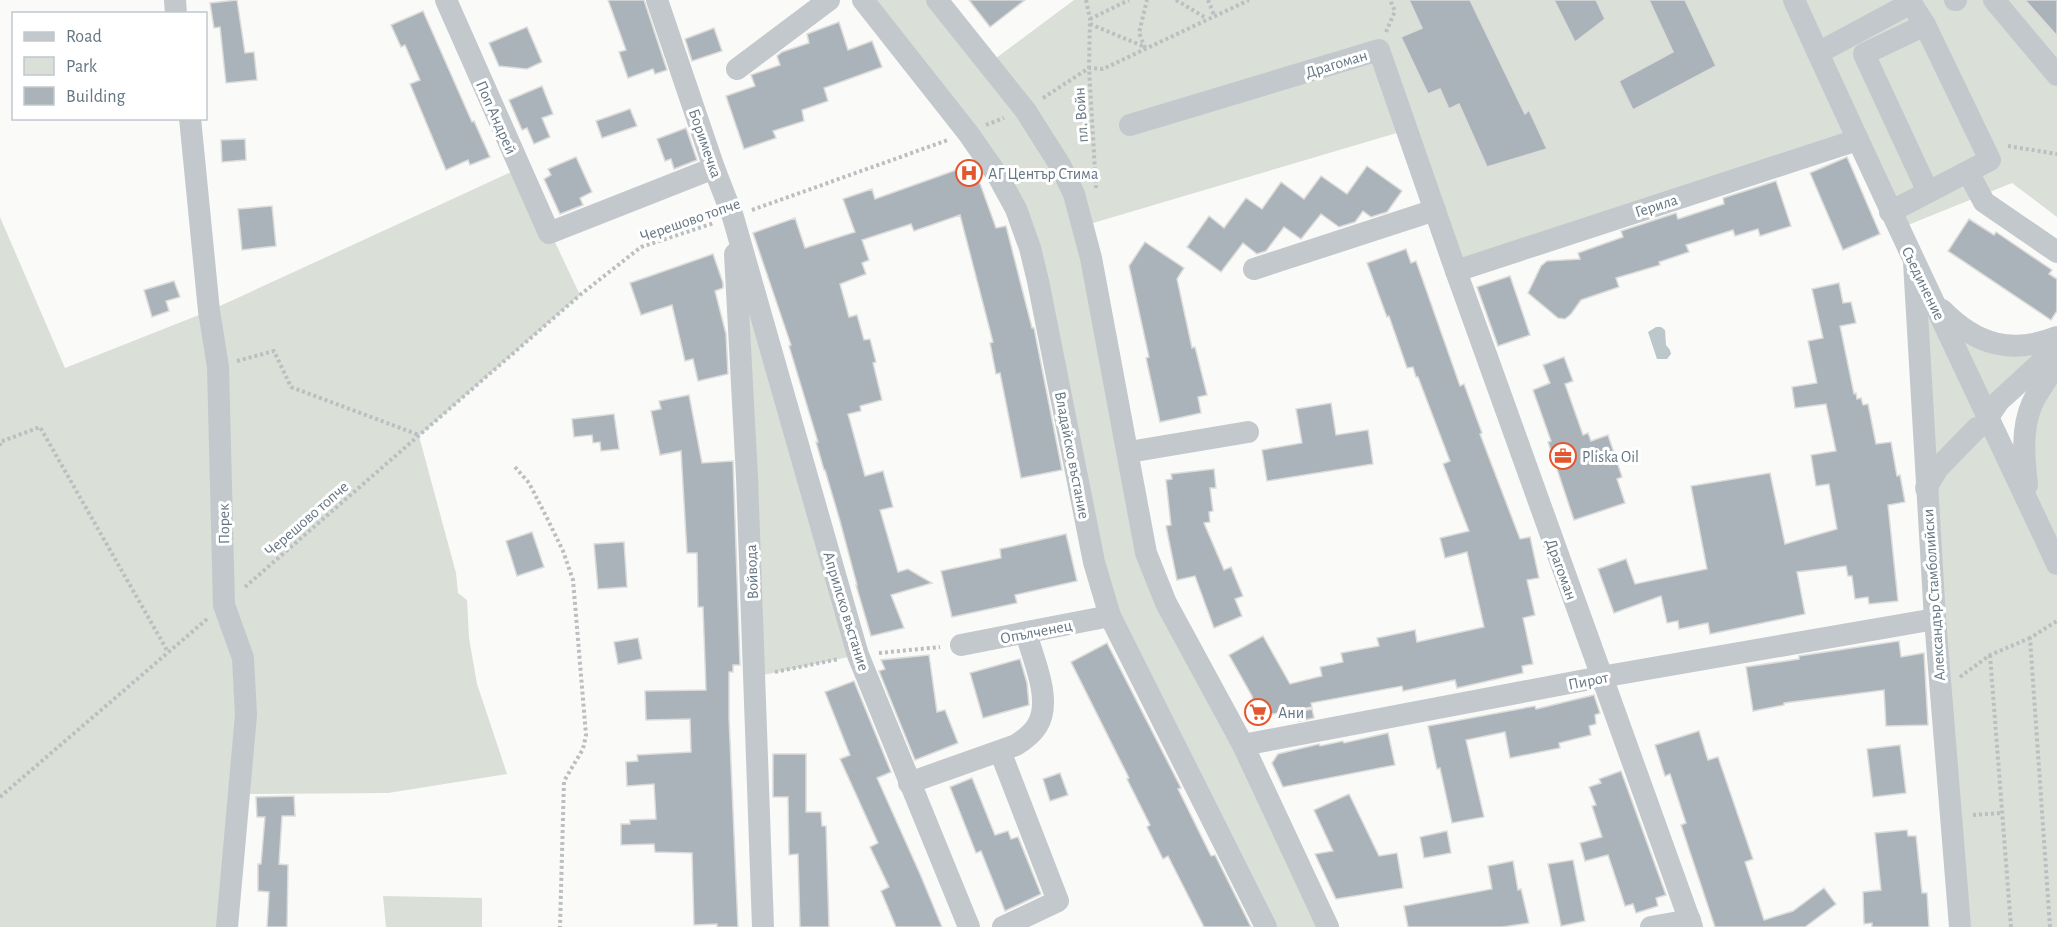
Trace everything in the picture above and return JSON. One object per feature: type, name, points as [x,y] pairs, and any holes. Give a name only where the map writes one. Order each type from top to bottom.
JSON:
[{"type":"street","name":"Поп Андрей","points":[[446,0],[549,233],[714,168]]},
{"type":"street","name":"Боримечка","points":[[657,0],[733,217],[754,286]]},
{"type":"street","points":[[737,69],[829,0]]},
{"type":"street","name":"Владайско въстание","points":[[863,0],[968,133],[998,176],[1016,209],[1030,248],[1038,280],[1094,562],[1110,616],[1266,927]]},
{"type":"street","points":[[937,0],[1024,110],[1060,165],[1074,194],[1091,258],[1146,553],[1166,603],[1243,745],[1328,927]]},
{"type":"street","name":"Съединение","points":[[1794,0],[1933,301],[1982,422],[2029,501],[2057,564]]},
{"type":"street","points":[[1994,0],[2057,75]]},
{"type":"street","points":[[1818,53],[1912,1],[1990,160],[1890,212]]},
{"type":"street","points":[[1925,25],[1864,54],[1928,192]]},
{"type":"street","name":"Драгоман","points":[[1130,125],[1379,50],[1601,677],[1691,923]]},
{"type":"street","name":"Порек","points":[[190,120],[209,311],[218,367],[224,604],[243,658],[246,715],[237,794],[227,927]]},
{"type":"street","name":"Герила","points":[[1456,271],[1857,140]]},
{"type":"street","points":[[1968,172],[1984,202],[2057,252]]},
{"type":"street","points":[[1254,269],[1435,210]]},
{"type":"street","name":"Войвода","points":[[733,217],[747,477],[762,927]]},
{"type":"street","name":"Александър Стамболийски","points":[[1914,262],[1940,692],[1960,927]]},
{"type":"street","name":"Априлско въстание","points":[[754,286],[858,655],[969,927]]},
{"type":"street","points":[[1933,301],[1956,325],[1989,342],[2024,347],[2057,337]]},
{"type":"street","points":[[1926,488],[1938,468],[1982,422],[2007,408],[2056,360]]},
{"type":"street","points":[[2029,501],[2024,453],[2026,430],[2032,405],[2056,360]]},
{"type":"street","points":[[1129,452],[1248,432]]},
{"type":"street","name":"Опълченец","points":[[962,645],[1110,616]]},
{"type":"street","name":"Пирот","points":[[1243,745],[1601,677],[1935,619]]},
{"type":"street","points":[[909,783],[1016,746],[1038,725],[1044,709],[1043,694],[1026,633]]},
{"type":"street","points":[[1000,751],[1058,901],[1003,927]]},
{"type":"street","points":[[1651,927],[1691,923]]},
{"type":"path","name":"пл. Войн","points":[[1086,0],[1090,22],[1089,68],[1097,192]]},
{"type":"path","points":[[1090,22],[1129,0]]},
{"type":"path","points":[[1146,48],[1139,33],[1147,0]]},
{"type":"path","points":[[1176,0],[1207,19]]},
{"type":"path","points":[[1208,0],[1214,15]]},
{"type":"path","name":"Черешово топче","points":[[0,797],[580,295],[641,247],[733,217],[968,133],[1024,110],[1089,68],[1103,69],[1249,0]]},
{"type":"path","points":[[1379,50],[1395,11],[1390,0]]},
{"type":"path","points":[[1090,22],[1146,48]]},
{"type":"path","points":[[2008,146],[2057,154]]},
{"type":"path","points":[[218,367],[274,351],[291,387],[419,435]]},
{"type":"path","points":[[0,446],[0,442],[40,427],[168,652]]},
{"type":"path","points":[[515,467],[529,483],[546,516],[563,551],[573,580],[586,735],[583,749],[564,781],[560,927]]},
{"type":"path","points":[[1940,692],[1990,655],[2030,638],[2057,621]]},
{"type":"path","points":[[2030,638],[2050,927]]},
{"type":"path","points":[[1990,655],[2010,927]]},
{"type":"path","points":[[1950,817],[2002,813]]},
{"type":"green space","points":[[863,0],[937,0],[988,64],[1074,0],[2057,0],[2057,217],[2012,183],[1898,229],[1857,140],[1456,271],[1407,130],[1083,226],[1146,553],[1328,927],[1266,927],[1116,631],[1016,209]]},
{"type":"green space","points":[[520,168],[580,295],[419,436],[456,573],[458,593],[467,600],[469,638],[477,684],[507,774],[388,793],[238,794],[227,927],[0,927],[0,217],[65,368],[209,311]]},
{"type":"green space","points":[[733,217],[858,655],[754,677]]},
{"type":"green space","points":[[1914,262],[1956,325],[2043,343],[1988,417],[2028,499],[2024,453],[2057,365],[2057,927],[1960,927]]},
{"type":"green space","points":[[383,896],[482,898],[482,927],[386,927]]},
{"type":"shaded area","points":[[1656,327],[1665,330],[1666,345],[1671,354],[1667,359],[1657,359],[1648,332]]},
{"type":"building","points":[[237,0],[245,53],[254,52],[257,80],[226,83],[220,27],[214,28],[210,3]]},
{"type":"building","points":[[608,0],[644,0],[667,70],[655,74],[653,69],[628,78],[619,52],[626,50]]},
{"type":"building","points":[[969,0],[1025,0],[990,27]]},
{"type":"building","points":[[1409,0],[1470,0],[1525,114],[1529,110],[1547,149],[1487,167],[1459,104],[1449,109],[1440,89],[1428,94],[1401,37],[1422,28]]},
{"type":"building","points":[[1554,0],[1596,0],[1605,19],[1575,42]]},
{"type":"building","points":[[1649,0],[1685,0],[1716,66],[1633,110],[1619,81],[1673,52]]},
{"type":"building","points":[[2025,0],[2057,0],[2057,36]]},
{"type":"building","points":[[423,11],[490,157],[470,165],[468,160],[446,170],[410,84],[420,80],[405,45],[401,47],[391,25]]},
{"type":"building","points":[[839,22],[848,50],[872,41],[882,67],[824,88],[828,101],[802,110],[804,121],[773,131],[776,138],[744,149],[726,96],[755,86],[751,75],[780,65],[777,56],[782,52],[809,43],[807,34]]},
{"type":"building","points":[[527,27],[542,62],[527,69],[499,66],[489,43]]},
{"type":"building","points":[[714,28],[722,51],[692,61],[685,39]]},
{"type":"building","points":[[542,86],[553,114],[542,118],[550,137],[534,144],[527,128],[522,130],[509,100]]},
{"type":"building","points":[[630,109],[637,126],[602,138],[596,121]]},
{"type":"building","points":[[686,128],[697,160],[674,169],[671,159],[665,161],[657,139]]},
{"type":"building","points":[[245,139],[246,160],[222,162],[221,140]]},
{"type":"building","points":[[576,157],[592,192],[580,198],[583,205],[560,214],[544,179],[551,175],[548,169]]},
{"type":"building","points":[[1847,157],[1880,234],[1843,250],[1810,173]]},
{"type":"building","points":[[973,164],[996,228],[1006,226],[1032,328],[1034,328],[1062,470],[1021,478],[1000,373],[996,374],[990,343],[993,342],[960,215],[914,231],[911,224],[862,240],[869,260],[862,263],[866,274],[840,284],[849,317],[857,315],[864,340],[870,339],[882,400],[860,406],[861,411],[848,414],[865,476],[883,471],[893,507],[880,510],[898,572],[908,569],[932,583],[891,595],[904,628],[871,636],[789,346],[791,345],[753,233],[795,218],[805,248],[855,232],[843,199],[872,189],[875,199]]},
{"type":"building","points":[[1367,166],[1402,191],[1387,212],[1371,217],[1363,211],[1355,222],[1339,227],[1321,214],[1301,239],[1284,227],[1266,251],[1257,254],[1243,243],[1221,272],[1187,247],[1209,216],[1224,228],[1246,198],[1262,209],[1281,182],[1304,199],[1321,176],[1347,194]]},
{"type":"building","points":[[1776,181],[1791,226],[1760,236],[1758,229],[1735,236],[1733,230],[1686,245],[1689,252],[1659,262],[1660,265],[1616,278],[1619,287],[1581,300],[1565,319],[1558,318],[1528,293],[1541,266],[1547,261],[1580,259],[1578,253],[1623,237],[1621,231],[1676,213],[1678,219],[1724,204],[1723,198]]},
{"type":"building","points":[[272,206],[276,246],[242,250],[238,209]]},
{"type":"building","points":[[1969,219],[1994,235],[1996,232],[2052,270],[2049,274],[2057,279],[2057,311],[2051,320],[1948,251]]},
{"type":"building","points":[[1145,242],[1184,268],[1177,279],[1192,348],[1195,347],[1207,395],[1198,397],[1201,413],[1160,422],[1146,358],[1149,357],[1129,266]]},
{"type":"building","points":[[1406,249],[1411,263],[1416,261],[1460,386],[1464,384],[1482,433],[1480,434],[1520,539],[1530,537],[1539,578],[1527,580],[1535,615],[1523,618],[1533,664],[1522,666],[1523,673],[1457,688],[1455,680],[1403,691],[1402,686],[1311,703],[1312,707],[1256,717],[1252,696],[1229,655],[1263,636],[1290,684],[1322,676],[1320,667],[1343,662],[1341,653],[1379,646],[1377,638],[1415,630],[1417,642],[1484,627],[1467,552],[1445,558],[1440,538],[1469,531],[1443,464],[1450,461],[1418,377],[1413,367],[1407,368],[1367,263]]},
{"type":"building","points":[[713,254],[723,283],[723,288],[715,291],[726,334],[728,374],[698,381],[693,359],[685,361],[672,305],[641,315],[630,283]]},
{"type":"building","points":[[1510,276],[1530,335],[1498,346],[1477,287]]},
{"type":"building","points":[[174,281],[180,297],[166,301],[169,311],[152,317],[144,290]]},
{"type":"building","points":[[1839,283],[1843,303],[1851,302],[1856,323],[1840,326],[1854,394],[1856,393],[1857,399],[1861,398],[1863,405],[1868,404],[1876,444],[1891,442],[1897,476],[1900,475],[1905,502],[1888,505],[1898,601],[1869,604],[1868,597],[1855,599],[1852,576],[1848,576],[1846,566],[1797,572],[1805,614],[1710,634],[1708,623],[1679,629],[1678,621],[1667,623],[1661,596],[1614,613],[1598,569],[1626,559],[1635,584],[1707,569],[1691,486],[1770,473],[1785,544],[1837,529],[1829,484],[1816,486],[1811,455],[1836,451],[1826,404],[1795,408],[1792,387],[1817,383],[1808,341],[1823,338],[1812,289]]},
{"type":"building","points":[[1564,357],[1573,381],[1565,384],[1583,435],[1588,433],[1591,441],[1608,435],[1622,477],[1617,479],[1625,503],[1574,520],[1548,442],[1551,441],[1533,390],[1550,383],[1543,365]]},
{"type":"building","points":[[689,395],[702,463],[733,461],[740,665],[733,665],[733,672],[729,672],[729,718],[738,927],[717,927],[717,924],[694,925],[692,853],[655,852],[654,844],[621,845],[621,824],[630,824],[630,820],[656,819],[654,784],[627,786],[626,762],[638,761],[637,755],[691,752],[690,719],[646,720],[645,691],[706,690],[703,607],[698,607],[697,553],[687,553],[681,451],[660,455],[651,411],[661,409],[659,401]]},
{"type":"building","points":[[1331,403],[1336,435],[1368,430],[1373,464],[1267,481],[1262,450],[1302,443],[1296,409]]},
{"type":"building","points":[[614,414],[619,449],[601,451],[600,442],[593,443],[592,435],[574,437],[572,419]]},
{"type":"building","points":[[1214,469],[1216,488],[1210,488],[1213,511],[1209,512],[1210,522],[1204,523],[1224,570],[1231,567],[1243,596],[1235,599],[1242,616],[1214,628],[1195,576],[1177,580],[1166,526],[1171,525],[1166,480],[1172,479],[1171,474]]},
{"type":"building","points":[[532,532],[544,567],[517,576],[506,541]]},
{"type":"building","points":[[1066,534],[1077,581],[1015,595],[1017,603],[952,617],[941,571],[1001,558],[1000,549]]},
{"type":"building","points":[[624,542],[627,587],[598,589],[594,544]]},
{"type":"building","points":[[638,638],[642,659],[618,664],[614,642]]},
{"type":"building","points":[[1899,641],[1901,657],[1924,653],[1928,725],[1886,726],[1884,690],[1784,703],[1784,705],[1753,711],[1746,667],[1799,659],[1799,656]]},
{"type":"building","points":[[1107,643],[1181,788],[1178,789],[1211,856],[1215,855],[1251,927],[1204,927],[1168,856],[1163,859],[1147,827],[1150,825],[1127,779],[1129,778],[1071,662]]},
{"type":"building","points":[[929,655],[937,712],[945,710],[958,743],[915,760],[879,671],[885,669],[881,660]]},
{"type":"building","points":[[1020,659],[1027,683],[1029,705],[983,718],[970,673]]},
{"type":"building","points":[[854,681],[891,772],[877,778],[942,927],[896,927],[881,891],[889,887],[870,847],[878,843],[840,759],[850,755],[825,692]]},
{"type":"building","points":[[1594,695],[1600,713],[1595,715],[1596,724],[1589,726],[1591,735],[1559,743],[1560,748],[1510,758],[1505,732],[1466,740],[1484,817],[1452,823],[1428,726],[1535,706],[1536,709]]},
{"type":"building","points":[[1312,709],[1314,718],[1299,721],[1298,712]]},
{"type":"building","points":[[1699,731],[1708,760],[1718,757],[1753,859],[1745,862],[1764,920],[1793,911],[1824,888],[1836,904],[1805,927],[1715,927],[1681,825],[1686,823],[1670,774],[1665,776],[1655,745]]},
{"type":"building","points":[[1388,733],[1395,765],[1283,787],[1272,763],[1278,754],[1319,744],[1320,746],[1343,741],[1344,743]]},
{"type":"building","points":[[1900,745],[1906,793],[1873,797],[1867,749]]},
{"type":"building","points":[[773,754],[806,754],[806,812],[821,812],[822,826],[826,826],[829,927],[800,927],[798,854],[789,855],[788,797],[773,797]]},
{"type":"building","points":[[1621,771],[1666,895],[1656,898],[1658,906],[1636,913],[1633,904],[1625,906],[1608,855],[1585,861],[1580,843],[1602,837],[1592,806],[1596,805],[1589,787],[1601,783],[1599,779]]},
{"type":"building","points":[[1060,773],[1068,795],[1050,801],[1043,779]]},
{"type":"building","points":[[972,778],[995,835],[1008,831],[1011,839],[1018,837],[1041,894],[1005,911],[981,851],[976,853],[950,787]]},
{"type":"building","points":[[1349,794],[1379,856],[1397,853],[1403,888],[1336,899],[1315,854],[1333,851],[1314,810]]},
{"type":"building","points":[[294,796],[295,816],[282,816],[279,864],[288,865],[287,927],[267,927],[269,892],[258,891],[258,864],[261,864],[265,817],[257,817],[256,797]]},
{"type":"building","points":[[1907,830],[1908,836],[1916,836],[1922,893],[1927,893],[1929,927],[1872,927],[1872,923],[1864,924],[1863,892],[1881,890],[1875,833]]},
{"type":"building","points":[[1447,831],[1451,853],[1424,858],[1420,837]]},
{"type":"building","points":[[1573,860],[1585,921],[1561,926],[1548,864]]},
{"type":"building","points":[[1513,861],[1518,890],[1521,889],[1529,923],[1502,927],[1408,927],[1404,906],[1492,889],[1488,866]]},
{"type":"place","name":"АГ Център Стима","points":[[969,173]]},
{"type":"place","name":"Pliska Oil","points":[[1563,456]]},
{"type":"place","name":"Ани","points":[[1258,712]]}]
